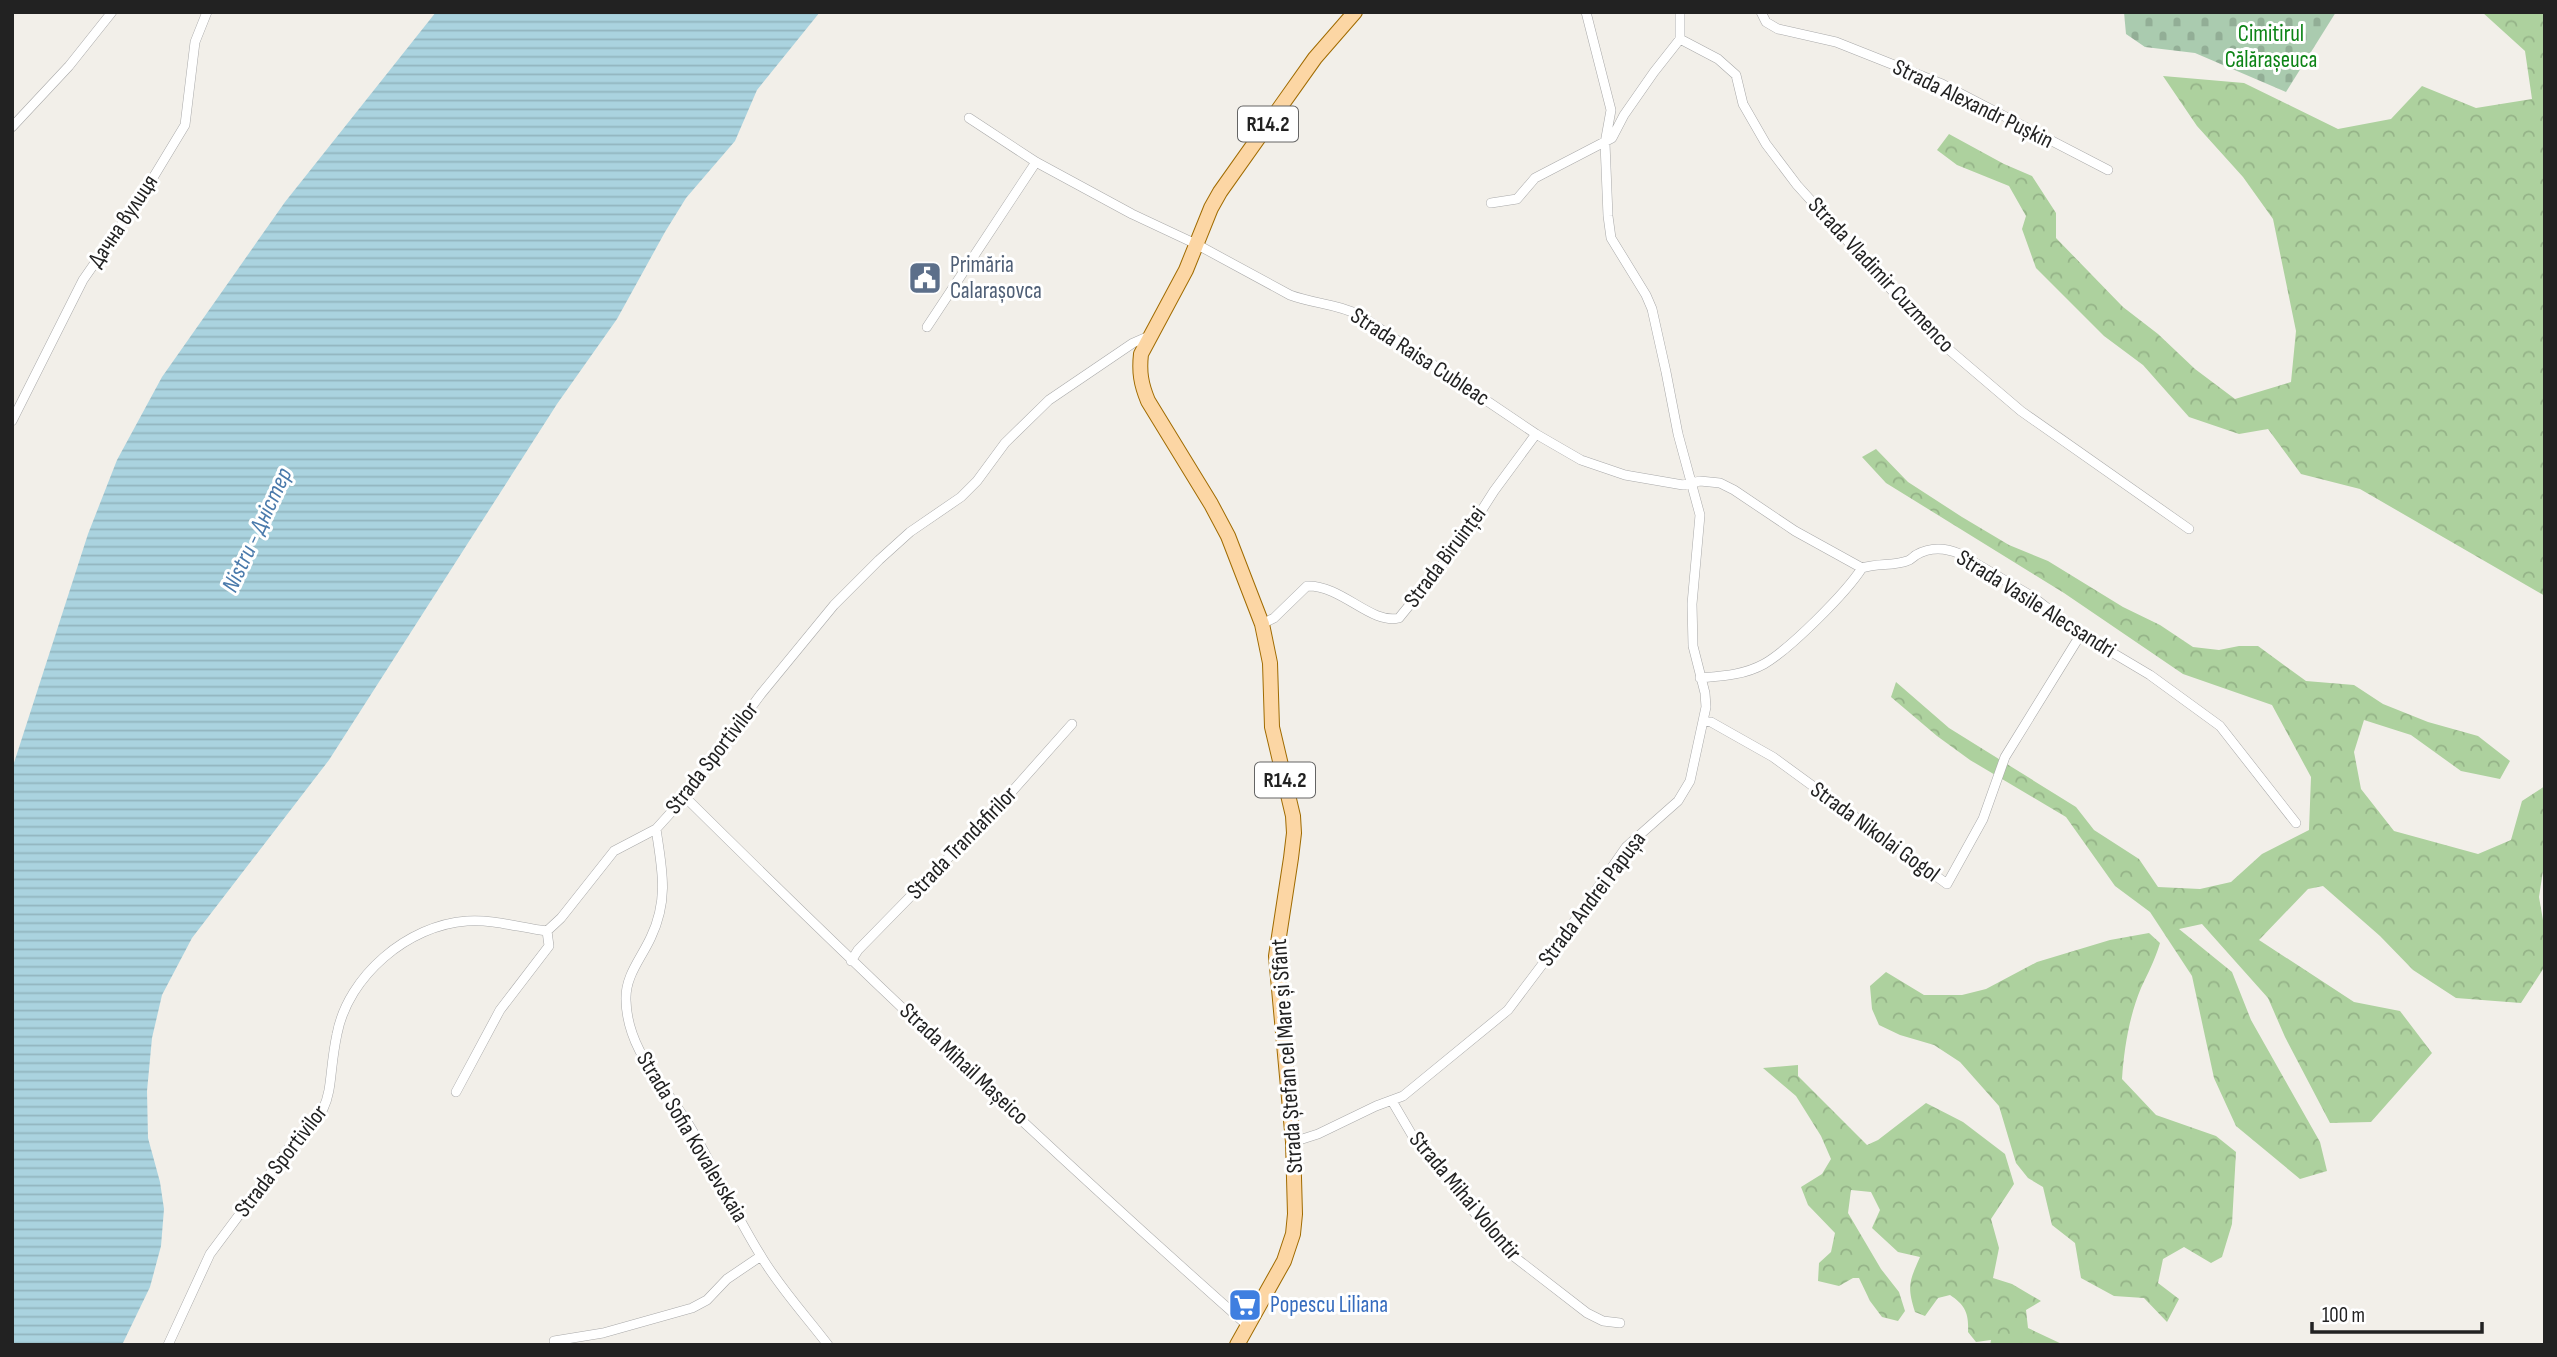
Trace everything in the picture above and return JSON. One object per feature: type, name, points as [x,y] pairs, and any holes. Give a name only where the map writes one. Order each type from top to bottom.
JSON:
[{"type":"main road","name":"Strada Ștefan cel Mare și Sfânt","points":[[1237,1345],[1283,1261],[1293,1234],[1293,1142],[1276,956],[1294,833],[1290,796],[1272,727],[1270,663],[1262,624],[1222,526],[1147,401],[1141,384],[1141,354],[1186,270],[1211,208],[1315,58],[1355,12]]},
{"type":"street","points":[[12,127],[69,66],[112,12]]},
{"type":"street","name":"Дачна вулиця","points":[[12,421],[83,280],[145,191],[185,125],[195,42],[207,12]]},
{"type":"street","name":"Strada Andrei Papușa","points":[[1293,1142],[1315,1136],[1403,1096],[1508,1010],[1626,847],[1686,791],[1704,721],[1705,693],[1693,646],[1692,604],[1700,515],[1678,434],[1652,309],[1611,238],[1605,143],[1611,110],[1586,12]]},
{"type":"street","points":[[1491,203],[1517,199],[1535,178],[1612,138],[1624,115],[1680,39],[1680,12]]},
{"type":"street","name":"Strada Alexandr Pușkin","points":[[1760,12],[1766,22],[1778,29],[1836,43],[1942,84],[2108,170]]},
{"type":"street","name":"Strada Vladimir Cuzmenco","points":[[1680,39],[1718,59],[1736,75],[1743,104],[1766,144],[1797,185],[1933,336],[2021,411],[2189,528]]},
{"type":"street","name":"Strada Raisa Cubleac","points":[[969,118],[1036,162],[1290,295],[1306,301],[1347,308],[1362,316],[1536,434],[1581,460],[1625,475],[1684,485],[1693,483]]},
{"type":"street","points":[[927,327],[1036,162]]},
{"type":"street","name":"Strada Sportivilor","points":[[168,1345],[210,1254],[289,1148],[303,1136],[326,1106],[337,1032],[349,1002],[365,977],[396,949],[429,929],[447,924],[483,922],[547,931],[561,918],[614,851],[656,829],[685,797],[787,662],[834,605],[870,569],[910,532],[972,487],[1005,443],[1049,400],[1133,343],[1151,335]]},
{"type":"street","name":"Strada Biruinței","points":[[1262,624],[1274,618],[1307,586],[1320,586],[1380,618],[1399,618],[1464,538],[1536,434]]},
{"type":"street","points":[[1693,483],[1709,481],[1734,490],[1795,531],[1862,568],[1833,603],[1765,663],[1734,676],[1700,678]]},
{"type":"street","name":"Strada Vasile Alecsandri","points":[[1862,568],[1908,561],[1917,554],[1928,551],[1947,549],[1960,554],[2033,597],[2081,634],[2150,675],[2220,726],[2296,823]]},
{"type":"street","name":"Strada Nikolai Gogol","points":[[1704,721],[1712,722],[1773,757],[1947,884],[1983,820],[2005,757],[2081,634]]},
{"type":"street","name":"Strada Trandafirilor","points":[[851,961],[858,950],[1000,805],[1072,724]]},
{"type":"street","name":"Strada Mihail Mașeico","points":[[685,797],[851,961],[1150,1239],[1248,1326]]},
{"type":"street","name":"Strada Sofia Kovalevskaia","points":[[656,829],[664,892],[651,936],[628,982],[626,1000],[629,1024],[641,1056],[692,1130],[761,1256],[828,1345]]},
{"type":"street","points":[[456,1092],[500,1010],[549,946],[547,931]]},
{"type":"street","name":"Strada Mihai Volontir","points":[[1392,1101],[1412,1135],[1512,1255],[1587,1313],[1603,1321],[1620,1323]]},
{"type":"street","points":[[554,1341],[603,1333],[692,1308],[707,1300],[727,1279],[761,1256]]},
{"type":"green space","name":"Cimitirul Călărașeuca","points":[[2124,12],[2336,12],[2286,92],[2195,53],[2145,47],[2126,34]]},
{"type":"green space","points":[[2482,12],[2545,12],[2545,596],[2360,489],[2301,474],[2268,429],[2239,434],[2189,417],[2143,365],[2104,336],[2036,268],[2022,229],[2026,216],[2009,186],[1957,165],[1937,150],[1949,134],[2032,176],[2056,213],[2056,238],[2123,307],[2158,334],[2195,369],[2235,399],[2291,382],[2296,331],[2273,219],[2243,177],[2197,126],[2163,76],[2244,83],[2338,129],[2391,119],[2422,86],[2476,108],[2532,99],[2525,51]]},
{"type":"green space","points":[[1876,449],[1908,482],[1962,517],[2009,545],[2048,561],[2193,647],[2219,650],[2258,646],[2306,681],[2354,685],[2383,704],[2428,722],[2478,736],[2510,761],[2500,779],[2461,771],[2411,735],[2364,720],[2354,752],[2361,789],[2394,831],[2478,854],[2511,840],[2522,801],[2545,786],[2545,858],[2539,897],[2545,932],[2545,966],[2521,1003],[2456,998],[2413,970],[2380,936],[2323,886],[2308,889],[2259,940],[2354,1002],[2400,1011],[2432,1053],[2371,1122],[2330,1123],[2268,998],[2202,924],[2179,929],[2232,972],[2251,1020],[2320,1142],[2327,1171],[2300,1179],[2236,1126],[2214,1078],[2192,976],[2150,912],[2115,886],[2066,817],[1970,760],[1891,697],[1896,682],[1949,728],[2076,807],[2094,830],[2139,859],[2158,887],[2200,889],[2231,882],[2262,854],[2309,830],[2311,777],[2272,705],[2183,674],[2064,593],[1886,483],[1862,457]]},
{"type":"green space","points":[[2149,933],[2160,943],[2133,1010],[2122,1079],[2156,1115],[2216,1136],[2236,1152],[2232,1224],[2222,1257],[2211,1263],[2184,1247],[2163,1259],[2158,1283],[2179,1299],[2167,1322],[2144,1298],[2114,1296],[2081,1278],[2075,1243],[2052,1225],[2043,1187],[2028,1178],[2016,1163],[1999,1106],[1960,1062],[1934,1045],[1900,1035],[1879,1025],[1872,1009],[1870,986],[1886,972],[1924,995],[1962,995],[1986,989],[2037,962],[2110,940]]},
{"type":"green space","points":[[1798,1065],[1798,1076],[1867,1145],[1878,1140],[1926,1103],[1963,1122],[2005,1154],[2014,1184],[1991,1219],[1999,1248],[1993,1278],[2012,1284],[2041,1301],[2026,1310],[2028,1328],[2064,1345],[1990,1345],[1991,1340],[1976,1342],[1968,1332],[1965,1310],[1950,1295],[1938,1298],[1925,1316],[1915,1312],[1910,1284],[1920,1257],[1898,1252],[1872,1228],[1880,1210],[1871,1192],[1851,1190],[1848,1213],[1881,1269],[1899,1292],[1905,1311],[1898,1321],[1882,1317],[1870,1301],[1859,1278],[1853,1278],[1839,1286],[1818,1281],[1819,1263],[1831,1252],[1835,1233],[1808,1205],[1801,1187],[1822,1174],[1831,1159],[1821,1136],[1796,1096],[1763,1068]]},
{"type":"water","name":"Nistru - Дністер","points":[[436,12],[820,12],[757,90],[735,141],[686,198],[617,319],[557,404],[329,760],[192,938],[162,995],[152,1038],[147,1091],[148,1138],[164,1209],[161,1246],[150,1287],[122,1345],[12,1345],[12,769],[88,534],[117,460],[162,377],[285,202]]},
{"type":"place","name":"Primăria Calarașovca","points":[[925,278]]},
{"type":"place","name":"Popescu Liliana","points":[[1245,1305]]}]
